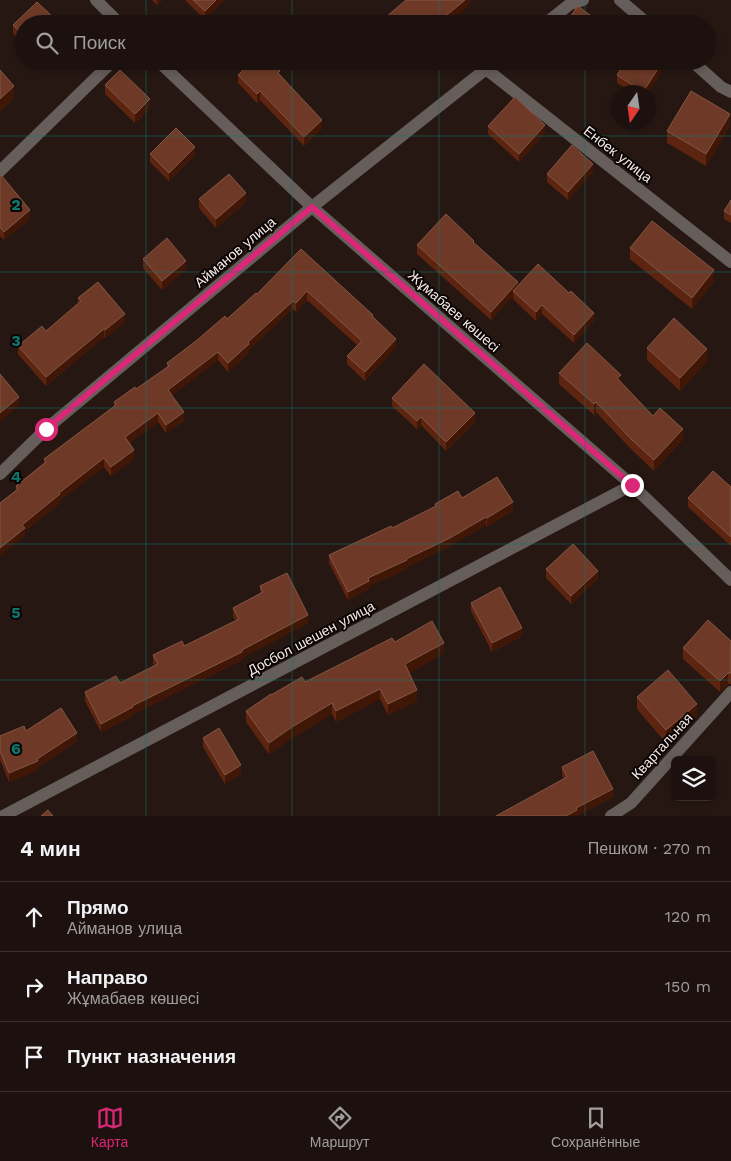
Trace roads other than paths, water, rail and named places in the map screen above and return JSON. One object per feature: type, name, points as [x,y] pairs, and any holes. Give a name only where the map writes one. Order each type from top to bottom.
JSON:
[{"type":"street","points":[[96,0],[111,15]]},
{"type":"street","points":[[556,15],[570,4],[583,0]]},
{"type":"street","points":[[620,0],[638,15]]},
{"type":"street","points":[[0,171],[104,70]]},
{"type":"street","name":"Жұмабаев көшесі","points":[[167,70],[312,207],[632,485],[731,580]]},
{"type":"street","name":"Айманов улица","points":[[0,474],[46,429],[312,207],[485,70]]},
{"type":"street","name":"Енбек улица","points":[[497,70],[731,262]]},
{"type":"street","points":[[702,70],[731,92]]},
{"type":"street","name":"Досбол шешен улица","points":[[3,816],[632,485]]},
{"type":"street","name":"Квартальная","points":[[611,816],[631,803],[731,692]]}]
